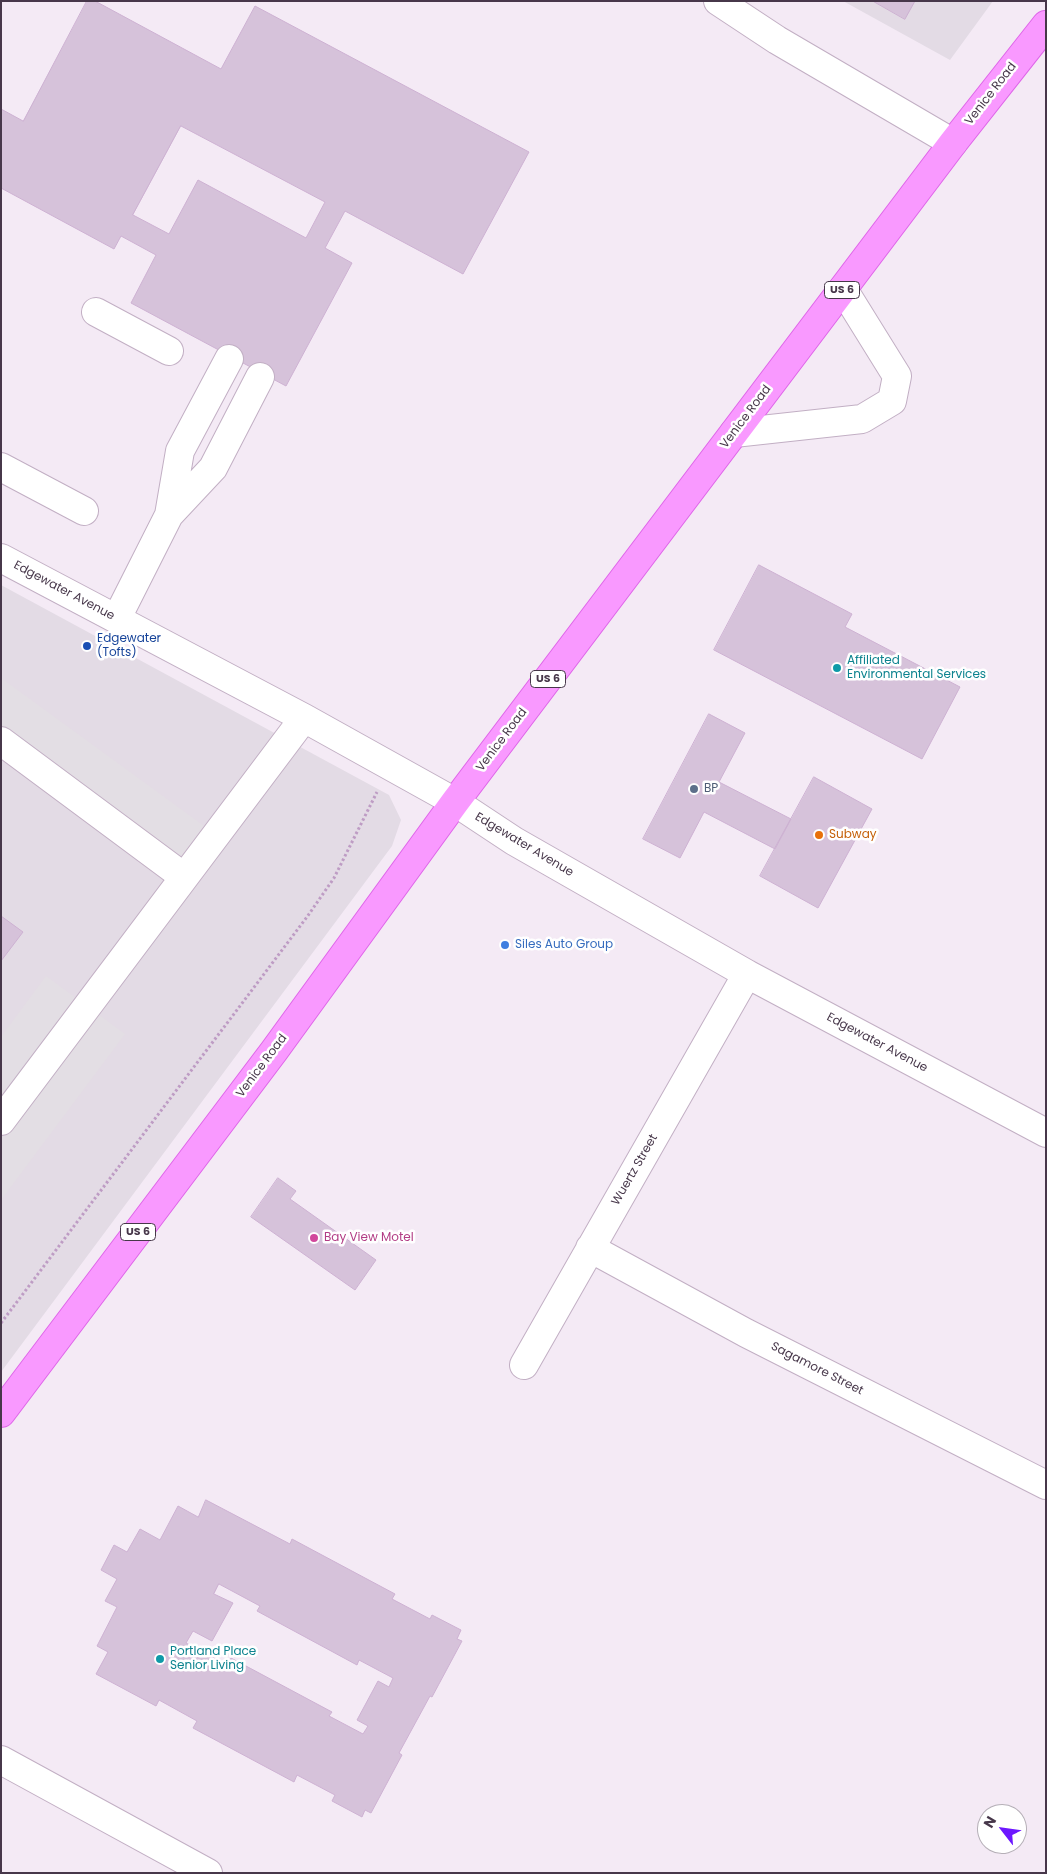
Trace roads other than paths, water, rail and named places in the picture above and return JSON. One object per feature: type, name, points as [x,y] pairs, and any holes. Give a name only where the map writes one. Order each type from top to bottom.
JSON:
[{"type":"main road","name":"Venice Road","points":[[4,1404],[274,1051],[456,802],[953,143],[1046,25]]},
{"type":"street","points":[[718,1],[777,40],[953,143]]},
{"type":"street","points":[[734,433],[862,419],[892,401],[897,376],[843,289]]},
{"type":"street","points":[[96,312],[169,351]]},
{"type":"street","points":[[169,515],[180,451],[229,359]]},
{"type":"street","points":[[117,618],[169,515],[213,468],[260,376]]},
{"type":"street","points":[[1,467],[84,511]]},
{"type":"street","name":"Edgewater Avenue","points":[[1,558],[304,718],[456,802],[514,841],[747,974],[1046,1133]]},
{"type":"street","points":[[1,1121],[304,718]]},
{"type":"street","points":[[1,742],[184,877]]},
{"type":"street","name":"Wuertz Street","points":[[524,1365],[747,974]]},
{"type":"street","name":"Sagamore Street","points":[[590,1248],[746,1333],[1046,1485]]},
{"type":"street","points":[[1,1760],[208,1873]]},
{"type":"place","name":"Edgewater (Tofts)","points":[[87,646]]},
{"type":"place","name":"Affiliated Environmental Services","points":[[837,668]]},
{"type":"place","name":"BP","points":[[694,789]]},
{"type":"place","name":"Subway","points":[[819,835]]},
{"type":"place","name":"Siles Auto Group","points":[[505,945]]},
{"type":"place","name":"Bay View Motel","points":[[314,1238]]},
{"type":"place","name":"Portland Place Senior Living","points":[[160,1659]]}]
